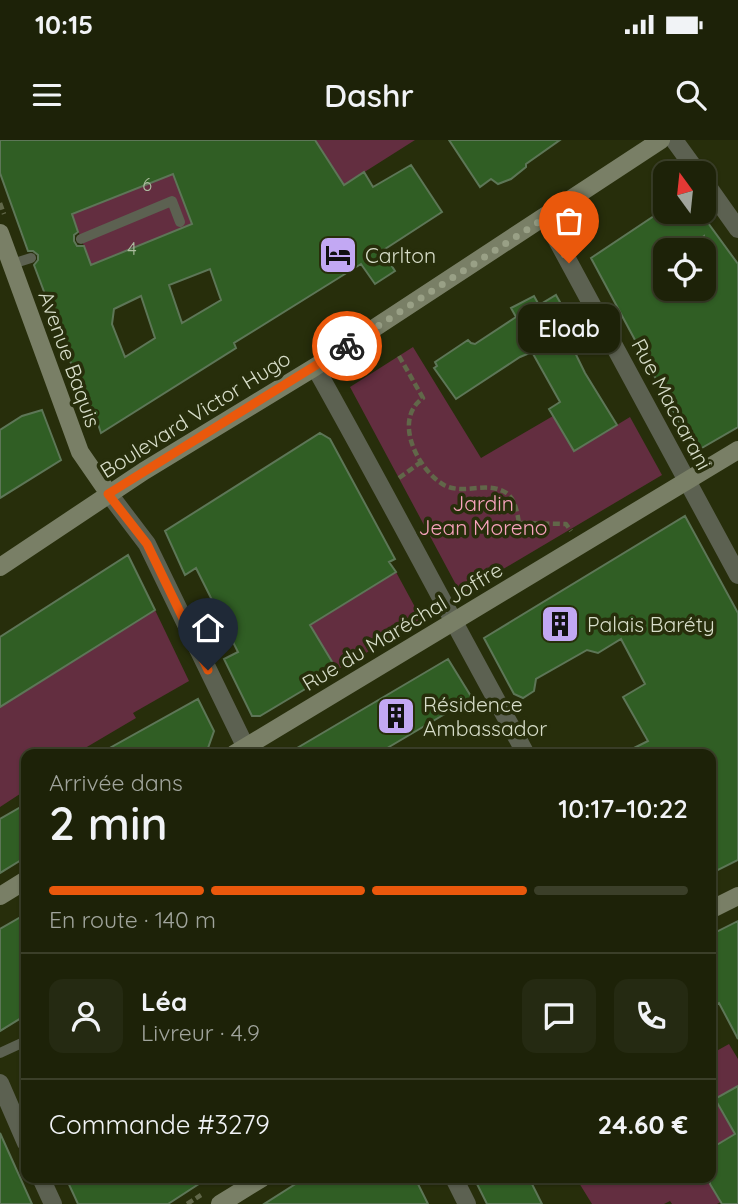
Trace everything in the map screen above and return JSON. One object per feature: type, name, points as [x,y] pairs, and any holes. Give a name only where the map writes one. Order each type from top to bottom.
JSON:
[{"type":"main road","name":"Boulevard Victor Hugo","points":[[0,566],[108,494],[314,367],[661,140]]},
{"type":"main road","name":"Avenue Baquis","points":[[0,233],[6,266],[80,452],[108,494]]},
{"type":"main road","name":"Rue du Maréchal Joffre","points":[[248,749],[738,450]]},
{"type":"main road","points":[[0,896],[21,883]]},
{"type":"main road","points":[[716,906],[738,896]]},
{"type":"main road","points":[[220,1204],[253,1183]]},
{"type":"street","points":[[674,140],[689,161]]},
{"type":"street","points":[[716,198],[738,229]]},
{"type":"street","name":"Rue Maccarani","points":[[545,218],[738,575]]},
{"type":"street","points":[[314,367],[383,488],[523,749]]},
{"type":"street","points":[[108,494],[147,544],[242,749]]},
{"type":"street","points":[[0,1083],[21,1131]]},
{"type":"street","points":[[43,1183],[53,1204]]},
{"type":"street","points":[[456,1183],[467,1204]]},
{"type":"lane","points":[[81,239],[172,201],[180,222]]},
{"type":"lane","points":[[6,266],[31,258]]},
{"type":"lane","points":[[0,1053],[21,1043]]},
{"type":"path","points":[[399,356],[423,398],[411,411],[409,426],[414,448],[432,475],[446,486],[459,490],[493,488],[503,491],[513,501],[519,523],[566,524],[580,545]]},
{"type":"path","points":[[383,488],[421,462]]},
{"type":"green space","points":[[315,140],[415,140],[344,185]]},
{"type":"green space","points":[[173,174],[192,224],[91,265],[72,214]]},
{"type":"green space","name":"Jardin Jean Moreno","points":[[413,347],[481,458],[553,416],[574,451],[630,417],[662,475],[461,594],[350,387]]},
{"type":"green space","points":[[396,572],[422,620],[337,670],[310,625]]},
{"type":"green space","points":[[155,610],[189,681],[133,713],[136,718],[83,749],[21,749],[21,793],[0,807],[0,707]]},
{"type":"green space","points":[[729,1044],[738,1059],[738,1139],[716,1147],[716,1051]]},
{"type":"green space","points":[[579,1183],[710,1183],[721,1202],[717,1204],[672,1204],[670,1201],[664,1204],[592,1204]]},
{"type":"building","points":[[0,140],[315,140],[344,185],[364,172],[373,187],[411,165],[442,212],[382,251],[395,271],[375,284],[361,264],[234,343],[236,348],[101,433],[96,418],[92,419],[34,265],[38,255],[28,251],[0,173]],"holes":[[[173,174],[192,224],[91,265],[84,246],[77,246],[74,241],[74,235],[78,232],[72,214]],[[210,269],[221,300],[182,323],[169,285]],[[141,296],[155,338],[125,357],[112,324],[114,309]]]},
{"type":"building","points":[[449,140],[560,140],[526,164],[526,167],[511,179],[498,184],[491,179],[480,187]]},
{"type":"building","points":[[653,217],[653,224],[709,224],[738,264],[738,427],[700,449],[693,448],[591,258]]},
{"type":"building","points":[[556,295],[569,318],[561,324],[585,373],[617,425],[574,451],[549,409],[560,402],[532,352],[456,399],[434,368],[437,366],[435,362],[468,340],[475,344],[516,317],[511,308],[534,296],[539,305]]},
{"type":"building","points":[[42,410],[61,460],[0,498],[0,430],[22,416]]},
{"type":"building","points":[[320,433],[330,439],[395,559],[389,562],[396,572],[310,625],[337,670],[260,716],[252,716],[224,659],[238,652],[196,568],[185,575],[165,531]]},
{"type":"building","points":[[685,516],[738,613],[738,860],[716,871],[716,749],[632,749],[648,741],[623,697],[645,684],[621,639],[598,653],[587,650],[536,679],[534,691],[523,698],[514,694],[484,638]]},
{"type":"building","points":[[128,555],[155,610],[0,707],[0,637]]},
{"type":"building","name":"Résidence Ambassador","points":[[448,659],[472,698],[385,749],[295,749]]},
{"type":"building","points":[[198,699],[214,731],[206,749],[108,749]]},
{"type":"building","points":[[21,807],[21,860],[0,873],[0,819]]},
{"type":"building","points":[[21,917],[21,1018],[0,1031],[0,929]]},
{"type":"building","points":[[738,921],[738,1039],[719,1003],[716,1005],[716,932]]},
{"type":"building","points":[[738,1086],[738,1204],[722,1204],[710,1184],[716,1183],[716,1145],[735,1134],[716,1098]]},
{"type":"building","points":[[0,1133],[32,1204],[0,1204]]},
{"type":"building","points":[[68,1183],[200,1183],[168,1204],[78,1204]]},
{"type":"building","points":[[297,1183],[418,1183],[428,1204],[264,1204]]},
{"type":"building","points":[[476,1183],[532,1183],[542,1204],[487,1204]]},
{"type":"way so far","points":[[347,346],[545,218],[569,263]]},
{"type":"place","name":"Carlton","points":[[338,255]]},
{"type":"place","name":"Eloab","points":[[569,263]]},
{"type":"place","name":"Palais Baréty","points":[[560,624]]},
{"type":"place","name":"Résidence Ambassador","points":[[396,716]]},
{"type":"route","points":[[208,670],[147,544],[108,494],[347,346]]}]
